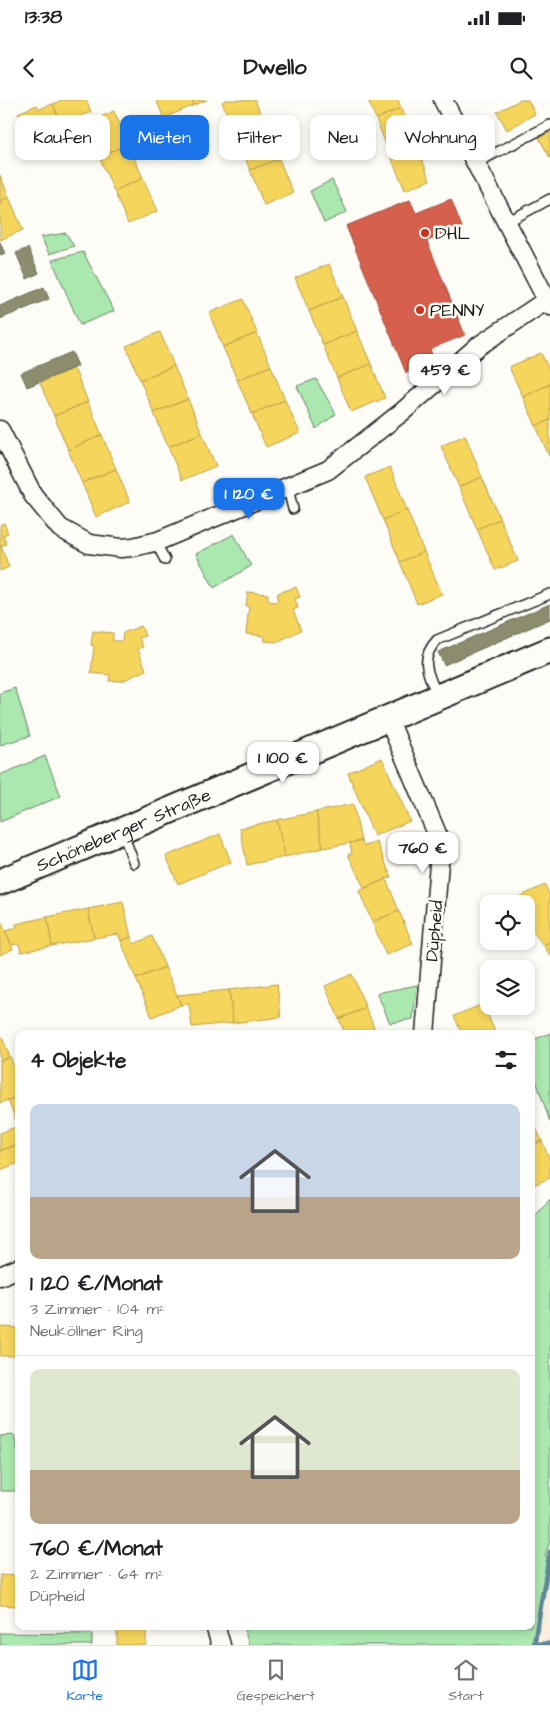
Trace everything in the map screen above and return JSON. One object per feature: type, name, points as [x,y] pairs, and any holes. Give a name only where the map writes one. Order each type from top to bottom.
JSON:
[{"type":"street","points":[[0,430],[33,495],[60,528],[89,544],[127,548],[155,541],[328,470],[402,412],[477,347],[549,303],[443,100]]},
{"type":"street","name":"Schöneberger Straße","points":[[0,882],[550,650]]},
{"type":"street","name":"Düpheid","points":[[388,718],[438,836],[440,851],[425,1030]]},
{"type":"street","points":[[0,1276],[15,1270]]},
{"type":"street","points":[[217,1630],[221,1645]]},
{"type":"lane","points":[[476,163],[550,125]]},
{"type":"lane","points":[[507,222],[550,199]]},
{"type":"lane","points":[[285,488],[293,509]]},
{"type":"lane","points":[[155,541],[165,560]]},
{"type":"lane","points":[[438,697],[427,672],[426,662],[428,652],[437,640],[550,594]]},
{"type":"lane","points":[[122,831],[134,863]]},
{"type":"shaded area","points":[[550,1573],[550,1644],[534,1644]]},
{"type":"green space","points":[[332,180],[347,212],[324,223],[310,191]]},
{"type":"green space","points":[[66,233],[74,246],[49,254],[41,237]]},
{"type":"green space","points":[[83,252],[114,311],[80,325],[52,260]]},
{"type":"green space","points":[[316,379],[336,414],[316,429],[297,386]]},
{"type":"green space","points":[[234,534],[251,566],[214,588],[196,554]]},
{"type":"green space","points":[[15,688],[30,736],[0,745],[0,693]]},
{"type":"green space","points":[[45,756],[61,796],[0,822],[0,775]]},
{"type":"green space","points":[[417,985],[413,1019],[390,1023],[377,993]]},
{"type":"green space","points":[[550,1033],[550,1122],[535,1078],[535,1039]]},
{"type":"green space","points":[[550,1199],[550,1541],[545,1556],[548,1558],[534,1645],[249,1645],[244,1630],[535,1630],[535,1216]]},
{"type":"green space","points":[[14,1435],[15,1491],[0,1491],[0,1436]]},
{"type":"green space","points":[[0,1633],[92,1634],[92,1645],[0,1645]]},
{"type":"building: Wohnen","points":[[62,100],[86,100],[91,112],[84,115],[57,115],[53,104]]},
{"type":"building: Wohnen","points":[[156,100],[192,100],[194,105],[171,115],[163,115]]},
{"type":"building: Wohnen","points":[[192,100],[207,100],[194,105]]},
{"type":"building: Wohnen","points":[[226,100],[255,100],[261,115],[227,115],[222,102]]},
{"type":"building: Wohnen","points":[[368,100],[398,100],[401,108],[376,119],[376,115]]},
{"type":"building: Wohnen","points":[[520,100],[528,100],[535,114],[507,130],[497,112]]},
{"type":"building: Wohnen","points":[[53,104],[57,115],[19,115],[18,113],[37,105],[39,109]]},
{"type":"building: Wohnen","points":[[401,108],[404,115],[386,115],[386,145],[376,119]]},
{"type":"building: Wohnen","points":[[114,111],[120,125],[120,148],[110,152],[110,115],[105,115]]},
{"type":"building: Wohnen","points":[[550,132],[550,158],[539,138]]},
{"type":"building: Wohnen","points":[[120,148],[120,160],[135,160],[143,178],[114,191],[100,160],[110,160],[110,152]]},
{"type":"building: Wohnen","points":[[246,160],[276,160],[250,170]]},
{"type":"building: Wohnen","points":[[279,160],[293,193],[264,205],[250,170]]},
{"type":"building: Wohnen","points":[[392,160],[422,160],[430,180],[405,190]]},
{"type":"building: Wohnen","points":[[0,175],[9,197],[0,201]]},
{"type":"building: Wohnen","points":[[143,178],[158,211],[128,224],[114,191]]},
{"type":"building: Wohnen","points":[[9,197],[23,230],[0,240],[0,201]]},
{"type":"building: Wohnen","points":[[329,264],[343,297],[309,311],[295,278]]},
{"type":"building: Wohnen","points":[[343,297],[357,331],[323,345],[309,311]]},
{"type":"building: Wohnen","points":[[243,299],[257,333],[223,347],[209,313]]},
{"type":"building: Wohnen","points":[[357,331],[371,364],[337,378],[323,345]]},
{"type":"building: Wohnen","points":[[160,332],[174,366],[140,380],[126,346]]},
{"type":"building: Wohnen","points":[[257,333],[271,366],[237,380],[223,347]]},
{"type":"building: Wohnen","points":[[541,353],[550,372],[550,384],[523,397],[509,367]]},
{"type":"building: Wohnen","points":[[371,364],[385,398],[351,412],[337,378]]},
{"type":"building: Wohnen","points":[[174,366],[188,399],[154,413],[140,380]]},
{"type":"building: Wohnen","points":[[271,366],[285,400],[252,414],[237,380]]},
{"type":"building: Wohnen","points":[[74,368],[88,402],[54,416],[40,383]]},
{"type":"building: Wohnen","points":[[550,384],[550,420],[536,426],[523,397]]},
{"type":"building: Wohnen","points":[[188,399],[202,433],[168,447],[154,413]]},
{"type":"building: Wohnen","points":[[285,400],[300,433],[266,447],[252,414]]},
{"type":"building: Wohnen","points":[[88,402],[102,435],[68,450],[54,416]]},
{"type":"building: Wohnen","points":[[550,420],[550,456],[549,456],[536,426]]},
{"type":"building: Wohnen","points":[[202,433],[216,466],[182,480],[168,447]]},
{"type":"building: Wohnen","points":[[102,435],[116,469],[82,483],[68,450]]},
{"type":"building: Wohnen","points":[[465,435],[482,477],[459,487],[441,446]]},
{"type":"building: Wohnen","points":[[390,467],[407,510],[383,520],[365,477]]},
{"type":"building: Wohnen","points":[[116,469],[130,502],[96,517],[82,483]]},
{"type":"building: Wohnen","points":[[482,477],[500,519],[477,529],[459,487]]},
{"type":"building: Wohnen","points":[[407,510],[424,552],[400,562],[383,520]]},
{"type":"building: Wohnen","points":[[500,519],[518,561],[495,570],[477,529]]},
{"type":"building: Wohnen","points":[[4,523],[8,533],[3,535],[6,544],[1,546],[9,567],[0,571],[0,525]]},
{"type":"building: Wohnen","points":[[424,552],[442,594],[417,604],[400,562]]},
{"type":"building: Wohnen","points":[[296,587],[300,597],[295,599],[298,608],[293,610],[301,630],[277,642],[264,641],[265,636],[246,634],[249,606],[246,606],[248,592],[268,594],[268,601],[277,602],[278,593]]},
{"type":"building: Wohnen","points":[[141,626],[145,636],[139,638],[143,647],[138,649],[146,670],[122,681],[109,681],[110,675],[91,673],[94,646],[91,645],[93,631],[113,633],[113,641],[122,641],[123,633]]},
{"type":"building: Wohnen","points":[[382,758],[410,821],[374,836],[348,773]]},
{"type":"building: Wohnen","points":[[353,804],[361,841],[323,848],[316,812]]},
{"type":"building: Wohnen","points":[[316,812],[323,848],[285,857],[277,820]]},
{"type":"building: Wohnen","points":[[277,820],[285,857],[247,865],[240,828]]},
{"type":"building: Wohnen","points":[[220,834],[231,862],[178,884],[166,856]]},
{"type":"building: Wohnen","points":[[361,841],[365,846],[377,842],[391,877],[364,888],[348,854],[352,854],[350,843]]},
{"type":"building: Wohnen","points":[[386,879],[399,911],[372,922],[359,891]]},
{"type":"building: Wohnen","points":[[545,885],[550,897],[550,942],[543,945],[535,934],[535,895],[523,895]]},
{"type":"building: Wohnen","points":[[123,902],[131,937],[121,941],[118,934],[94,938],[88,909]]},
{"type":"building: Wohnen","points":[[88,909],[94,938],[52,946],[47,917]]},
{"type":"building: Wohnen","points":[[399,911],[413,944],[386,955],[372,922]]},
{"type":"building: Wohnen","points":[[47,917],[52,946],[21,952],[19,944],[11,945],[5,931],[17,928],[16,924]]},
{"type":"building: Wohnen","points":[[0,922],[13,949],[0,955]]},
{"type":"building: Wohnen","points":[[152,936],[165,967],[136,979],[121,941],[131,937],[134,944]]},
{"type":"building: Wohnen","points":[[550,942],[550,955],[543,945]]},
{"type":"building: Wohnen","points":[[165,967],[181,1005],[152,1017],[136,979]]},
{"type":"building: Wohnen","points":[[352,974],[366,1008],[339,1019],[325,986]]},
{"type":"building: Wohnen","points":[[277,984],[281,1017],[233,1023],[229,990]]},
{"type":"building: Wohnen","points":[[229,990],[233,1023],[192,1027],[189,1004],[181,1005],[177,995]]},
{"type":"building: Wohnen","points":[[480,1005],[480,1015],[488,1015],[494,1030],[460,1030],[454,1016]]},
{"type":"building: Wohnen","points":[[366,1008],[375,1030],[343,1030],[339,1019]]},
{"type":"building: Wohnen","points":[[0,1032],[10,1057],[0,1061]]},
{"type":"building: Wohnen","points":[[10,1057],[15,1069],[15,1097],[0,1103],[0,1061]]},
{"type":"building: Wohnen","points":[[15,1097],[15,1118],[8,1100]]},
{"type":"building: Wohnen","points":[[535,1126],[542,1141],[535,1144]]},
{"type":"building: Wohnen","points":[[15,1127],[15,1145],[0,1151],[0,1133]]},
{"type":"building: Wohnen","points":[[542,1141],[550,1161],[550,1178],[535,1184],[535,1144]]},
{"type":"building: Wohnen","points":[[15,1145],[15,1164],[0,1170],[0,1151]]},
{"type":"building: Wohnen","points":[[0,1327],[15,1328],[15,1356],[0,1356]]},
{"type":"building: Wohnen","points":[[0,1575],[15,1576],[15,1606],[0,1605]]},
{"type":"building: Wohnen","points":[[117,1630],[146,1630],[146,1645],[117,1645]]},
{"type":"building: Handel","points":[[451,199],[462,227],[427,241],[465,335],[430,349],[434,361],[406,373],[346,226],[410,200],[416,213]]},
{"type":"building: Industrie","points":[[0,242],[5,254],[0,255]]},
{"type":"building: Industrie","points":[[28,248],[39,273],[27,279],[16,253]]},
{"type":"building: Industrie","points":[[44,287],[49,299],[0,319],[0,306]]},
{"type":"building: Industrie","points":[[72,352],[78,366],[27,387],[21,373]]},
{"type":"building: Industrie","points":[[550,604],[550,619],[444,665],[438,652]]},
{"type":"waterway","points":[[534,1645],[550,1552]]},
{"type":"waterway","points":[[534,1644],[550,1644]]},
{"type":"place","name":"DHL","points":[[425,233]]},
{"type":"place","name":"PENNY","points":[[420,310]]}]
